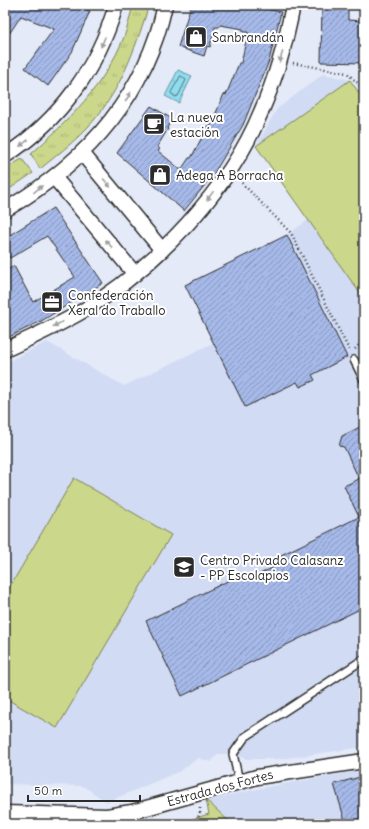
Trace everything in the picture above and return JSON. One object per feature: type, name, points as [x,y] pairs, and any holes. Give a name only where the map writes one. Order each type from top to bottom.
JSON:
[{"type":"street","points":[[5,156],[38,131],[73,94],[88,71],[102,44],[116,5]]},
{"type":"street","points":[[5,210],[31,195],[82,153],[120,111],[141,74],[153,47],[165,5]]},
{"type":"street","points":[[5,350],[81,311],[134,274],[162,250],[195,216],[247,142],[261,113],[280,61],[293,5]]},
{"type":"street","points":[[82,153],[162,250]]},
{"type":"street","points":[[54,177],[134,274]]},
{"type":"street","name":"Estrada dos Fortes","points":[[5,813],[107,816],[132,812],[239,781],[281,772],[364,761]]},
{"type":"lane","points":[[354,360],[364,380]]},
{"type":"lane","points":[[239,781],[233,754],[245,737],[364,660]]},
{"type":"path","points":[[280,61],[347,73],[364,89]]},
{"type":"path","points":[[238,179],[291,233],[351,354],[364,340]]},
{"type":"shaded area","name":"Centro Privado Calasanz - PP Escolapios","points":[[323,74],[350,80],[364,100],[364,747],[280,759],[246,759],[233,754],[218,754],[211,762],[198,758],[180,771],[107,802],[83,786],[5,784],[5,363],[47,342],[124,386],[213,343],[185,285],[287,235],[308,220],[256,146],[277,109]]},
{"type":"shaded area","points":[[364,770],[364,824],[232,824],[206,800],[272,786]]},
{"type":"green space","points":[[133,5],[149,5],[129,62],[116,89],[99,114],[86,129],[40,169],[31,154],[72,115],[107,71],[124,37]]},
{"type":"green space","points":[[350,80],[364,100],[364,299],[256,146]]},
{"type":"green space","points":[[22,159],[33,173],[5,192],[5,169]]},
{"type":"green space","points":[[74,478],[171,535],[57,728],[5,698],[5,595]]},
{"type":"green space","points":[[206,800],[232,824],[176,824],[209,814]]},
{"type":"water","points":[[178,70],[192,76],[179,103],[165,96]]},
{"type":"building","points":[[5,5],[73,5],[90,11],[72,52],[48,86],[25,68],[54,29],[21,16],[5,40]]},
{"type":"building","points":[[191,5],[246,5],[281,12],[269,61],[243,125],[213,175],[184,211],[117,153],[151,106],[172,119],[157,147],[160,149],[158,151],[181,170],[189,158],[191,158],[208,126],[210,127],[224,94],[226,95],[239,63],[241,63],[248,32],[243,32],[243,29],[220,25],[219,27],[215,27],[210,47],[207,46],[204,56],[178,47]]},
{"type":"building","points":[[322,5],[348,5],[348,20],[364,21],[364,63],[321,62]]},
{"type":"building","points":[[53,208],[103,283],[43,320],[5,339],[5,271],[14,266],[33,302],[75,277],[47,236],[10,258],[5,250],[5,238]]},
{"type":"building","points":[[287,235],[347,357],[312,375],[315,380],[300,387],[297,382],[245,407],[185,285]]},
{"type":"building","points":[[364,425],[364,607],[182,696],[146,621],[242,574],[246,581],[284,562],[281,555],[359,517],[344,486],[359,479],[344,447],[339,446],[342,436]]},
{"type":"building","points":[[364,776],[364,824],[346,824],[334,784]]},
{"type":"place","name":"Sanbrandán","points":[[196,37]]},
{"type":"place","name":"La nueva estación","points":[[154,124]]},
{"type":"place","name":"Adega A Borracha","points":[[160,175]]},
{"type":"place","name":"Confederación Xeral do Traballo","points":[[52,302]]},
{"type":"place","name":"Centro Privado Calasanz - PP Escolapios","points":[[184,567]]}]
